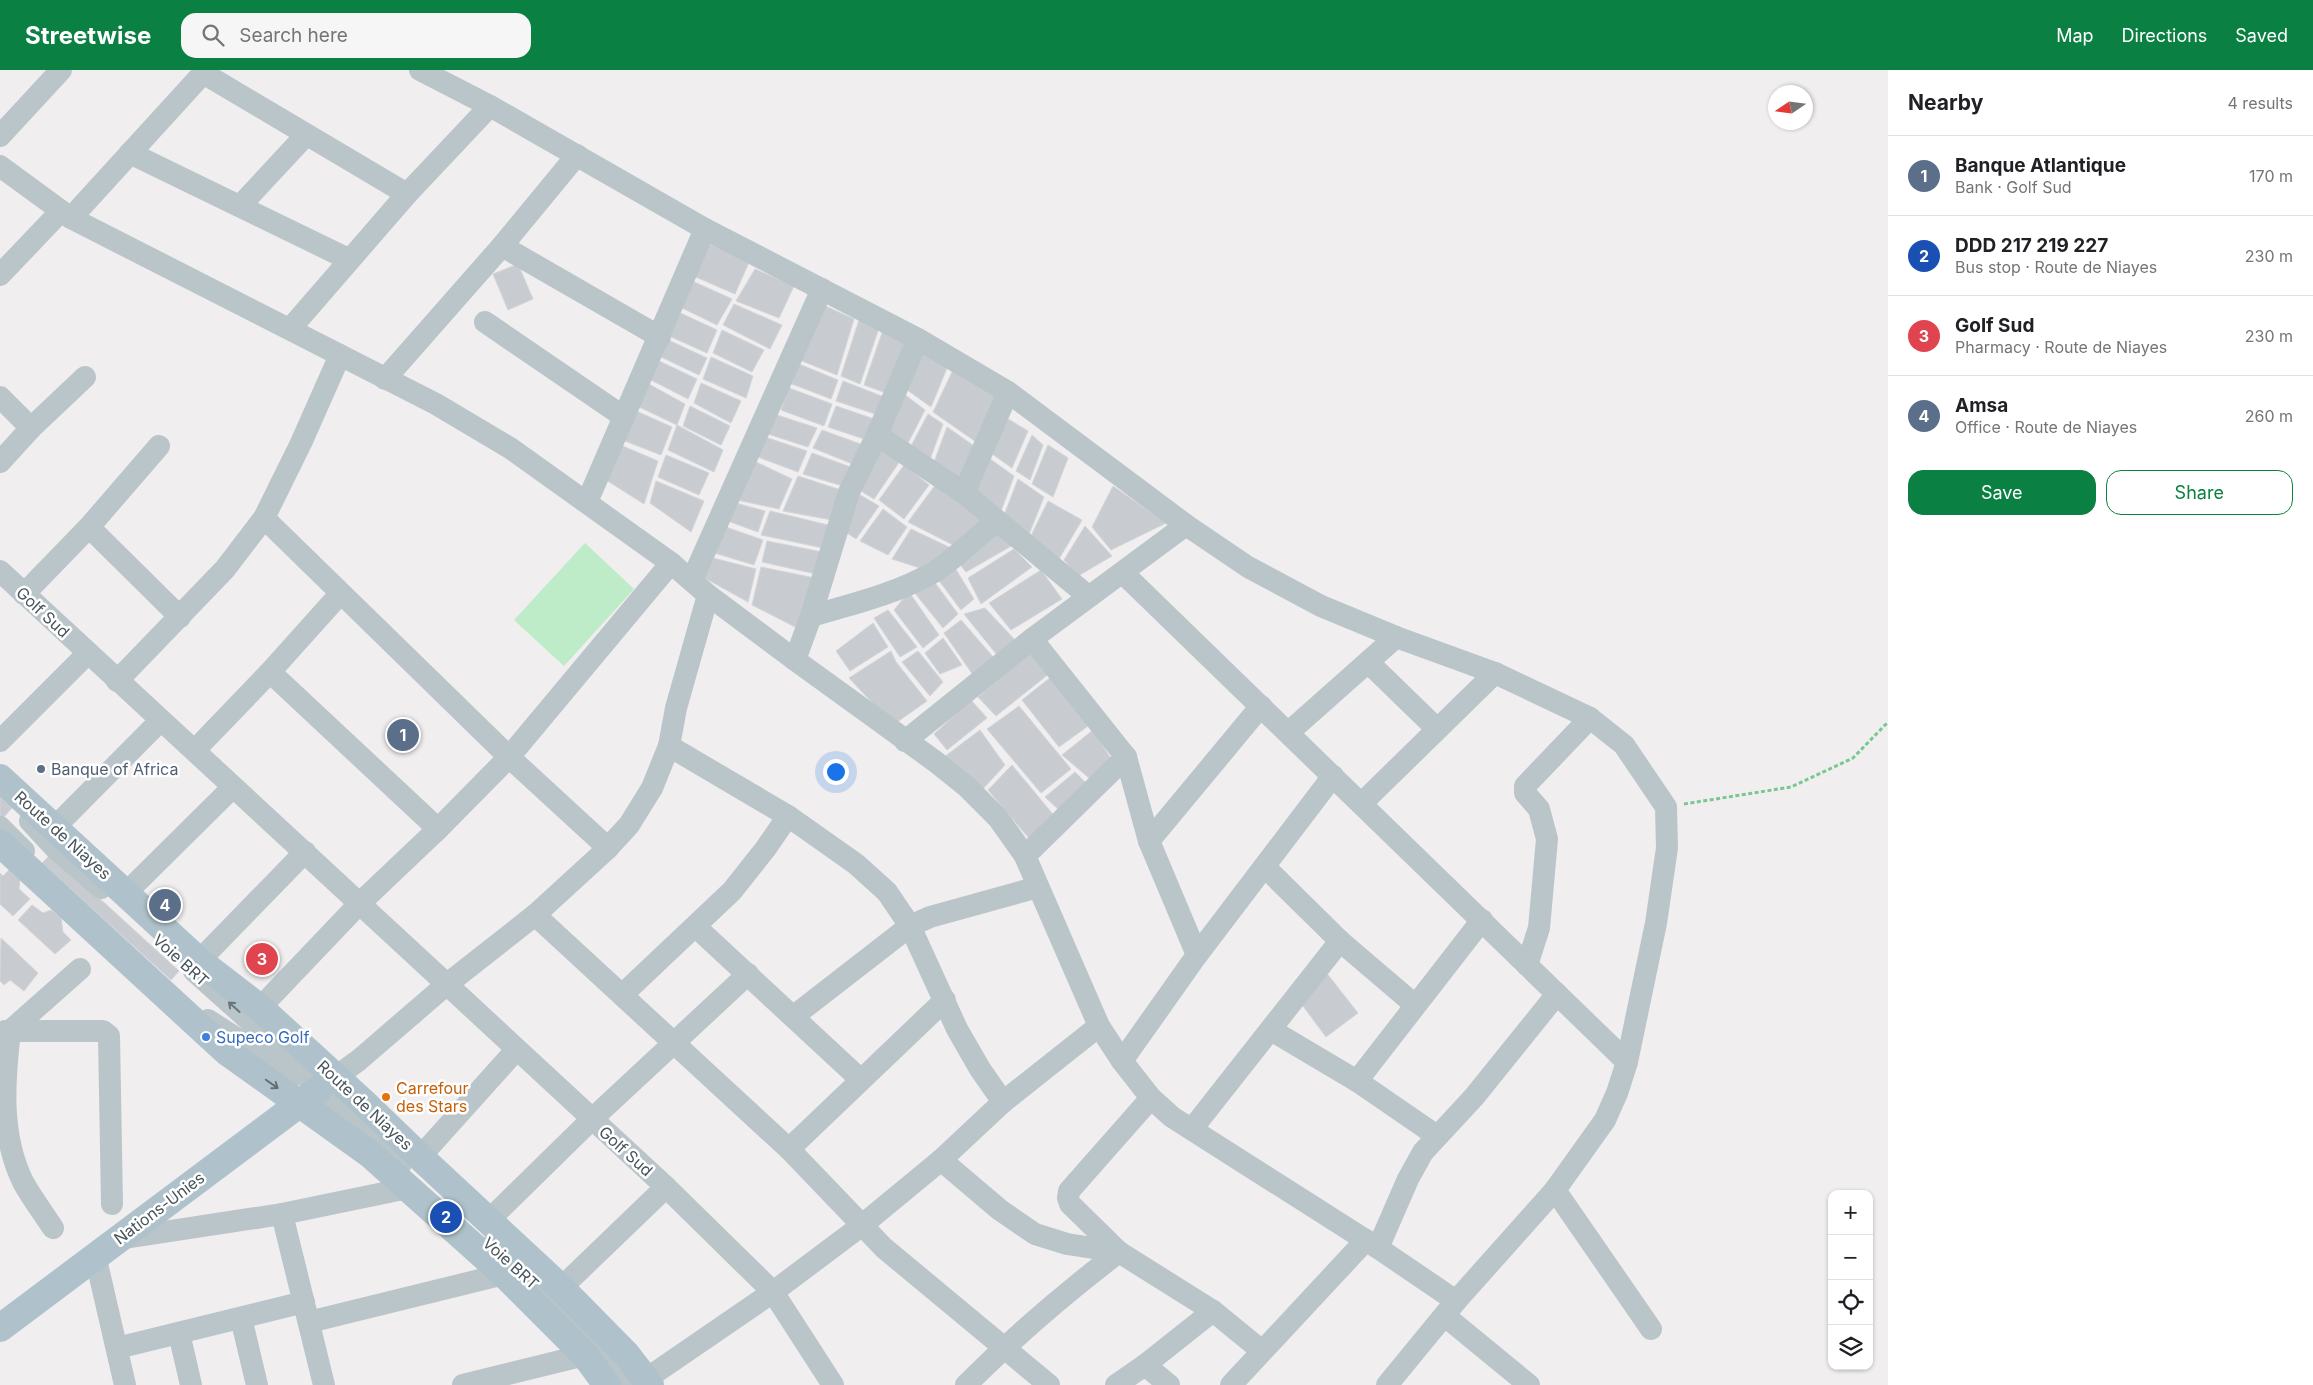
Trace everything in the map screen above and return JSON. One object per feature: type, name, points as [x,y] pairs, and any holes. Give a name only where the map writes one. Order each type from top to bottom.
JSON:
[{"type":"main road","name":"Route de Niayes","points":[[0,778],[199,961],[260,1008],[319,1090],[370,1154],[504,1274],[585,1355],[607,1385]]},
{"type":"main road","name":"Route de Niayes","points":[[0,844],[226,1051],[319,1090],[420,1157],[561,1288],[626,1354],[641,1383]]},
{"type":"main road","name":"Nations-Unies","points":[[0,1328],[319,1090]]},
{"type":"street","points":[[0,136],[61,70]]},
{"type":"street","points":[[420,70],[490,106],[705,229],[918,339],[1008,392],[1186,525],[1248,567],[1321,606],[1396,637],[1495,673],[1590,718],[1624,745],[1666,807],[1667,848],[1657,914],[1627,1062],[1617,1093],[1605,1120],[1555,1190],[1450,1308],[1387,1385]]},
{"type":"street","points":[[0,275],[130,153],[204,72],[407,194]]},
{"type":"street","points":[[290,328],[348,259],[490,106]]},
{"type":"street","points":[[240,206],[306,135]]},
{"type":"street","points":[[130,153],[348,259]]},
{"type":"street","points":[[385,379],[502,246],[577,155]]},
{"type":"street","points":[[0,166],[66,215],[436,404],[510,448],[671,563],[795,660],[967,787],[998,818],[1025,856],[1099,1026],[1122,1061],[1151,1098],[1172,1117],[1372,1244],[1450,1308],[1529,1385]]},
{"type":"street","points":[[587,502],[660,337],[705,229]]},
{"type":"street","points":[[502,246],[660,337]]},
{"type":"street","points":[[319,1090],[379,1044],[446,985],[535,914],[608,848],[629,825],[652,788],[668,746],[700,587],[822,289]]},
{"type":"street","points":[[485,322],[624,417]]},
{"type":"street","points":[[795,660],[811,616],[849,492],[877,435],[918,339]]},
{"type":"street","points":[[117,681],[225,569],[264,518],[301,443],[340,355]]},
{"type":"street","points":[[0,462],[31,428],[85,377]]},
{"type":"street","points":[[964,493],[1008,392]]},
{"type":"street","points":[[0,397],[31,428]]},
{"type":"street","points":[[877,435],[964,493],[1088,596]]},
{"type":"street","points":[[9,587],[89,527],[159,446]]},
{"type":"street","points":[[264,518],[509,757],[608,848]]},
{"type":"street","points":[[811,616],[882,596],[910,585],[936,570],[996,521]]},
{"type":"street","points":[[905,740],[1088,596],[1123,573],[1186,525]]},
{"type":"street","points":[[89,527],[180,617]]},
{"type":"street","points":[[260,1008],[359,904],[438,829],[509,757],[671,563]]},
{"type":"street","points":[[1123,573],[1627,1062]]},
{"type":"street","name":"Golf Sud","points":[[9,587],[88,653],[160,721],[195,750],[232,788],[305,852],[666,1188],[773,1292],[833,1385]]},
{"type":"street","points":[[195,750],[270,672],[340,594]]},
{"type":"street","points":[[1289,732],[1369,663],[1396,637]]},
{"type":"street","points":[[1032,639],[1126,756],[1149,841],[1197,955]]},
{"type":"street","points":[[0,741],[88,653]]},
{"type":"street","points":[[1369,663],[1436,729]]},
{"type":"street","points":[[270,672],[438,829]]},
{"type":"street","points":[[1362,803],[1495,673]]},
{"type":"street","points":[[1149,841],[1261,706]]},
{"type":"street","points":[[1527,965],[1539,928],[1547,839],[1539,809],[1525,793],[1525,786],[1590,718]]},
{"type":"street","points":[[54,828],[160,721]]},
{"type":"street","points":[[668,746],[788,816],[856,864],[887,892],[910,926],[957,1029],[980,1069],[1004,1102]]},
{"type":"street","points":[[1025,856],[1126,756]]},
{"type":"street","points":[[1122,1061],[1197,955],[1333,776]]},
{"type":"street","points":[[126,893],[232,788]]},
{"type":"street","name":"Voie BRT","points":[[0,790],[56,849],[269,1038],[319,1090],[574,1320],[619,1372],[641,1383]]},
{"type":"street","points":[[622,995],[732,891],[766,848],[788,816]]},
{"type":"street","name":"Voie BRT","points":[[0,827],[214,1026],[319,1090]]},
{"type":"street","points":[[199,961],[305,852]]},
{"type":"street","points":[[1265,867],[1340,941],[1414,1006]]},
{"type":"street","points":[[794,1016],[910,926],[930,916],[1038,887]]},
{"type":"street","points":[[535,914],[673,1044],[789,1149],[884,1248],[1050,1385]]},
{"type":"street","points":[[1357,1081],[1482,920]]},
{"type":"street","points":[[696,927],[860,1079]]},
{"type":"street","points":[[1192,1129],[1340,941]]},
{"type":"street","points":[[3,1027],[80,969]]},
{"type":"street","points":[[489,1220],[591,1120],[748,974]]},
{"type":"street","points":[[1231,1385],[1262,1350],[1372,1244],[1423,1152],[1474,1097],[1557,994]]},
{"type":"street","points":[[789,1149],[860,1079],[945,1000]]},
{"type":"street","points":[[641,1383],[773,1292],[861,1226],[942,1160],[1004,1102],[1099,1026]]},
{"type":"street","points":[[3,1027],[103,1031],[109,1036],[112,1204]]},
{"type":"street","points":[[3,1027],[7,1132],[16,1164],[24,1183],[53,1228]]},
{"type":"street","points":[[1271,1030],[1357,1081],[1437,1136]]},
{"type":"street","points":[[420,1157],[516,1050]]},
{"type":"street","points":[[1151,1098],[1070,1191],[1068,1198],[1070,1204],[1119,1252],[1213,1310],[1262,1350]]},
{"type":"street","points":[[942,1160],[1000,1210],[1035,1234],[1067,1244],[1119,1252]]},
{"type":"street","points":[[118,1239],[282,1214],[408,1188]]},
{"type":"street","points":[[561,1288],[666,1188]]},
{"type":"street","points":[[1555,1190],[1651,1329]]},
{"type":"street","points":[[282,1214],[324,1385]]},
{"type":"street","points":[[966,1385],[1004,1347],[1081,1281],[1119,1252]]},
{"type":"street","points":[[95,1256],[125,1385]]},
{"type":"street","points":[[117,1348],[241,1318],[306,1312],[504,1274]]},
{"type":"street","points":[[1116,1385],[1145,1365],[1213,1310]]},
{"type":"street","points":[[241,1318],[257,1385]]},
{"type":"street","points":[[179,1333],[191,1385]]},
{"type":"street","points":[[463,1385],[514,1379],[585,1355]]},
{"type":"street","points":[[1145,1365],[1169,1385]]},
{"type":"path","points":[[1666,807],[1791,787],[1853,758],[1888,722]]},
{"type":"green space","points":[[585,543],[634,589],[564,666],[514,620]]},
{"type":"building","points":[[706,243],[750,260],[735,294],[691,275]]},
{"type":"building","points":[[518,264],[533,299],[508,310],[493,274]]},
{"type":"building","points":[[755,269],[794,286],[779,318],[736,301]]},
{"type":"building","points":[[690,280],[732,299],[717,325],[678,306]]},
{"type":"building","points":[[734,304],[782,325],[770,349],[723,325]]},
{"type":"building","points":[[823,305],[854,319],[837,375],[797,359]]},
{"type":"building","points":[[676,311],[717,330],[707,353],[667,335]]},
{"type":"building","points":[[859,320],[879,328],[860,384],[841,376]]},
{"type":"building","points":[[722,330],[764,350],[752,372],[713,353]]},
{"type":"building","points":[[883,330],[909,342],[886,393],[864,385]]},
{"type":"building","points":[[666,339],[707,358],[699,375],[659,356]]},
{"type":"building","points":[[918,351],[947,368],[931,407],[903,387]]},
{"type":"building","points":[[711,357],[753,376],[746,398],[703,379]]},
{"type":"building","points":[[657,360],[697,379],[688,399],[649,379]]},
{"type":"building","points":[[799,364],[838,380],[831,399],[792,384]]},
{"type":"building","points":[[954,368],[1000,394],[979,444],[933,412]]},
{"type":"building","points":[[843,381],[884,397],[878,415],[836,401]]},
{"type":"building","points":[[647,383],[685,404],[677,425],[637,406]]},
{"type":"building","points":[[701,383],[741,401],[731,423],[694,403]]},
{"type":"building","points":[[789,388],[832,404],[824,426],[781,410]]},
{"type":"building","points":[[900,391],[925,410],[908,443],[885,427]]},
{"type":"building","points":[[690,406],[730,426],[721,445],[683,426]]},
{"type":"building","points":[[836,406],[877,420],[867,440],[828,427]]},
{"type":"building","points":[[634,410],[672,427],[661,455],[620,439]]},
{"type":"building","points":[[928,414],[943,424],[929,462],[909,450]]},
{"type":"building","points":[[777,415],[817,428],[808,447],[768,434]]},
{"type":"building","points":[[1005,417],[1028,431],[1012,468],[988,451]]},
{"type":"building","points":[[677,425],[723,450],[714,472],[668,450]]},
{"type":"building","points":[[947,427],[977,448],[962,485],[933,465]]},
{"type":"building","points":[[822,430],[863,445],[855,465],[813,448]]},
{"type":"building","points":[[1032,435],[1043,445],[1030,480],[1016,471]]},
{"type":"building","points":[[762,436],[807,451],[798,472],[755,456]]},
{"type":"building","points":[[618,444],[658,461],[644,504],[606,480]]},
{"type":"building","points":[[879,445],[900,461],[874,499],[856,488]]},
{"type":"building","points":[[1048,445],[1068,458],[1053,497],[1032,484]]},
{"type":"building","points":[[812,453],[856,469],[846,487],[803,474]]},
{"type":"building","points":[[666,455],[709,473],[699,495],[658,477]]},
{"type":"building","points":[[986,456],[1014,476],[1000,514],[971,493]]},
{"type":"building","points":[[752,460],[792,479],[779,509],[737,500]]},
{"type":"building","points":[[904,465],[929,485],[904,519],[879,500]]},
{"type":"building","points":[[798,476],[844,491],[832,520],[783,511]]},
{"type":"building","points":[[1018,479],[1044,497],[1029,534],[1003,518]]},
{"type":"building","points":[[656,481],[704,501],[691,532],[650,503]]},
{"type":"building","points":[[936,484],[988,521],[957,547],[908,522]]},
{"type":"building","points":[[1113,486],[1166,523],[1111,550],[1092,527]]},
{"type":"building","points":[[855,492],[879,506],[856,539],[841,529]]},
{"type":"building","points":[[1048,501],[1082,520],[1059,559],[1029,540]]},
{"type":"building","points":[[732,502],[765,511],[758,532],[725,520]]},
{"type":"building","points":[[883,509],[907,527],[888,555],[860,541]]},
{"type":"building","points":[[770,511],[828,525],[823,548],[761,535]]},
{"type":"building","points":[[723,526],[763,540],[754,565],[711,552]]},
{"type":"building","points":[[1085,526],[1112,556],[1078,576],[1064,560]]},
{"type":"building","points":[[911,529],[953,549],[926,570],[892,559]]},
{"type":"building","points":[[997,534],[1013,545],[966,572],[956,560]]},
{"type":"building","points":[[767,541],[822,552],[816,574],[762,562]]},
{"type":"building","points":[[1014,549],[1032,567],[981,604],[968,578]]},
{"type":"building","points":[[709,557],[756,569],[748,602],[701,576]]},
{"type":"building","points":[[952,563],[974,599],[961,610],[937,578]]},
{"type":"building","points":[[761,567],[815,578],[799,629],[752,605]]},
{"type":"building","points":[[1041,570],[1062,599],[1011,630],[989,603]]},
{"type":"building","points":[[933,580],[958,614],[943,628],[914,592]]},
{"type":"building","points":[[909,592],[939,635],[923,648],[894,610]]},
{"type":"building","points":[[985,608],[1015,640],[997,655],[964,614]]},
{"type":"building","points":[[888,610],[917,647],[900,657],[874,618]]},
{"type":"building","points":[[961,620],[994,658],[973,675],[944,633]]},
{"type":"building","points":[[873,623],[888,647],[850,671],[836,651]]},
{"type":"building","points":[[943,638],[962,665],[940,674],[925,653]]},
{"type":"building","points":[[1034,649],[1050,673],[996,716],[978,697]]},
{"type":"building","points":[[891,651],[896,662],[927,701],[893,725],[849,678]]},
{"type":"building","points":[[918,651],[943,682],[930,696],[902,662]]},
{"type":"building","points":[[1051,677],[1088,726],[1059,747],[1022,700]]},
{"type":"building","points":[[971,700],[987,718],[947,750],[934,734]]},
{"type":"building","points":[[1019,706],[1071,769],[1041,793],[987,729]]},
{"type":"building","points":[[980,730],[1005,765],[980,792],[944,757]]},
{"type":"building","points":[[1093,730],[1113,762],[1089,778],[1062,755]]},
{"type":"building","points":[[1012,765],[1056,818],[1033,843],[988,790]]},
{"type":"building","points":[[1075,772],[1088,785],[1060,811],[1045,797]]},
{"type":"building","points":[[0,797],[12,808],[2,819],[0,818]]},
{"type":"building","points":[[51,854],[179,971],[171,980],[42,863]]},
{"type":"building","points":[[9,870],[20,880],[19,889],[30,899],[13,916],[0,904],[0,873],[3,876]]},
{"type":"building","points":[[32,905],[43,913],[51,910],[61,918],[63,932],[71,940],[55,954],[18,920]]},
{"type":"building","points":[[1,938],[38,973],[24,991],[10,980],[4,985],[0,981]]},
{"type":"building","points":[[1325,971],[1358,1013],[1326,1037],[1300,1002]]},
{"type":"place","name":"Banque Atlantique","points":[[403,735]]},
{"type":"place","name":"Banque of Africa","points":[[41,769]]},
{"type":"place","name":"Amsa","points":[[165,905]]},
{"type":"place","name":"Golf Sud","points":[[262,959]]},
{"type":"place","name":"Supeco Golf","points":[[206,1037]]},
{"type":"place","name":"Carrefour des Stars","points":[[386,1097]]},
{"type":"place","name":"DDD 217 219 227","points":[[446,1217]]}]
